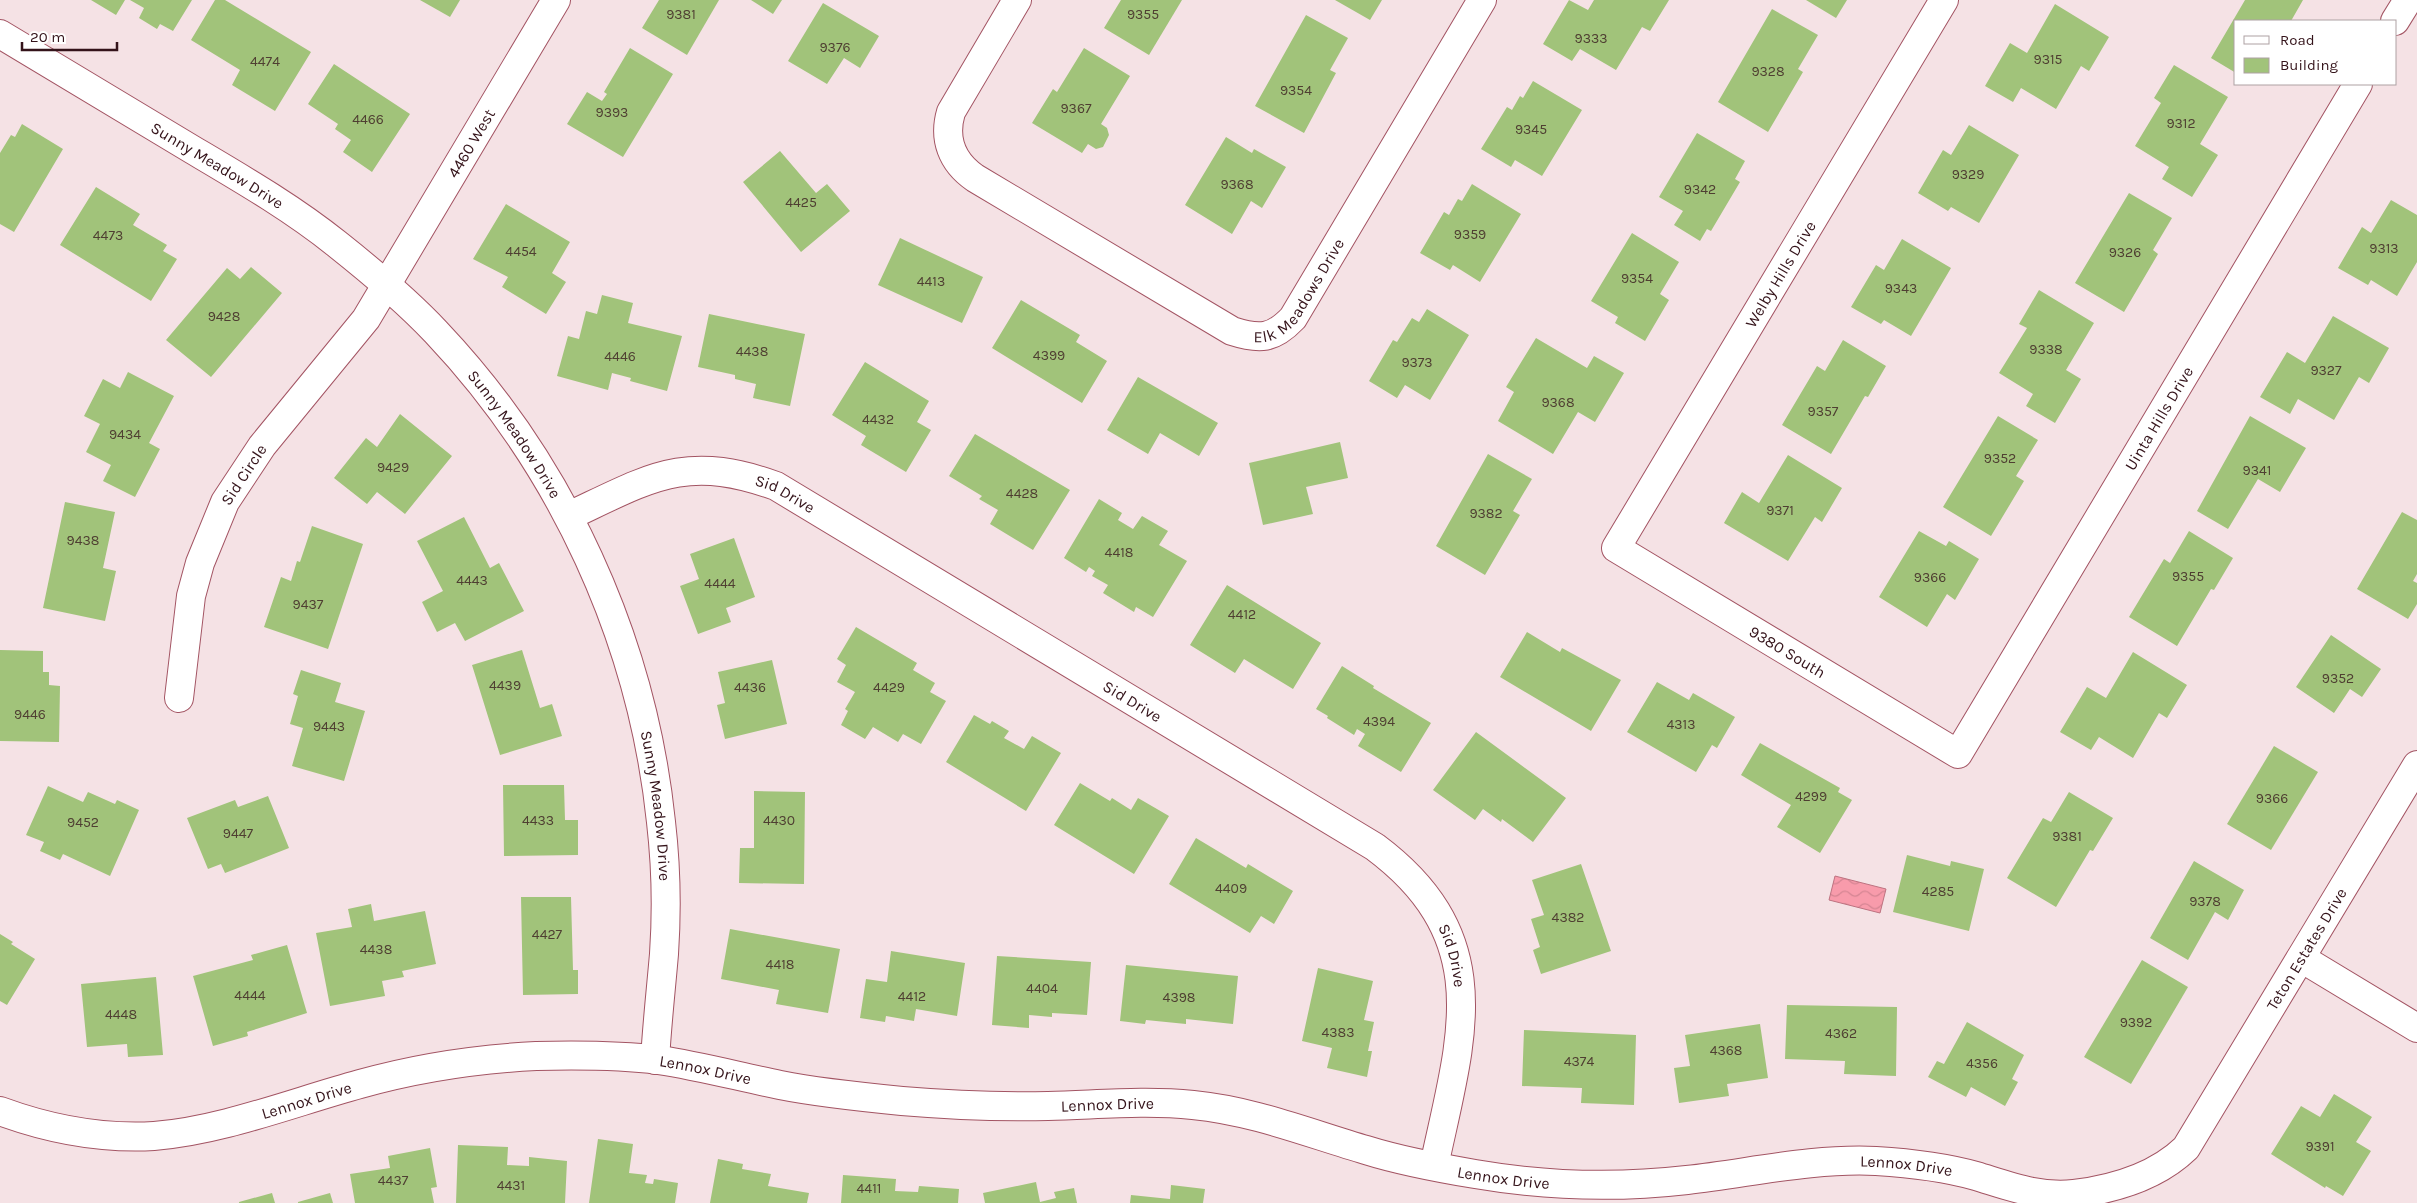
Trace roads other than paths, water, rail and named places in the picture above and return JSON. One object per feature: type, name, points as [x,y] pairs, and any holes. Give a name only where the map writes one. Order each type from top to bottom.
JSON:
[{"type":"street","name":"4460 West","points":[[387,286],[556,0]]},
{"type":"street","name":"Elk Meadows Drive","points":[[1017,0],[951,112],[948,121],[949,140],[956,162],[975,178],[1232,331],[1258,337],[1271,336],[1287,325],[1299,310],[1482,0]]},
{"type":"street","name":"Welby Hills Drive","points":[[1616,548],[1944,0]]},
{"type":"street","points":[[2397,20],[2408,0]]},
{"type":"street","name":"Sunny Meadow Drive","points":[[0,34],[260,190],[334,242],[387,286],[434,330],[473,372],[540,465],[569,516],[597,574],[620,633],[639,695],[653,758],[661,822],[666,887],[664,951],[655,1060]]},
{"type":"street","name":"Uinta Hills Drive","points":[[1958,754],[2357,85]]},
{"type":"street","name":"Sid Circle","points":[[179,698],[191,596],[200,563],[225,502],[262,446],[366,319],[387,286]]},
{"type":"street","name":"Sid Drive","points":[[569,516],[641,481],[668,474],[696,470],[723,471],[750,477],[776,486],[1375,847],[1396,862],[1415,881],[1435,910],[1454,950],[1460,976],[1461,1030],[1434,1166]]},
{"type":"street","name":"9380 South","points":[[1616,548],[1958,754]]},
{"type":"street","name":"Teton Estates Drive","points":[[2196,1134],[2417,765]]},
{"type":"street","points":[[2301,958],[2417,1028]]},
{"type":"street","name":"Lennox Drive","points":[[0,1111],[24,1120],[86,1133],[156,1136],[220,1124],[365,1082],[439,1067],[546,1056],[655,1060],[807,1090],[908,1102],[1016,1107],[1152,1102],[1216,1107],[1273,1120],[1369,1152],[1477,1175],[1552,1183],[1640,1184],[1696,1179],[1796,1164],[1846,1160],[1919,1165],[1966,1174],[2022,1191],[2069,1195],[2127,1182],[2158,1170],[2174,1160],[2196,1134]]},
{"type":"water","points":[[1835,876],[1886,889],[1880,913],[1829,900]]}]
